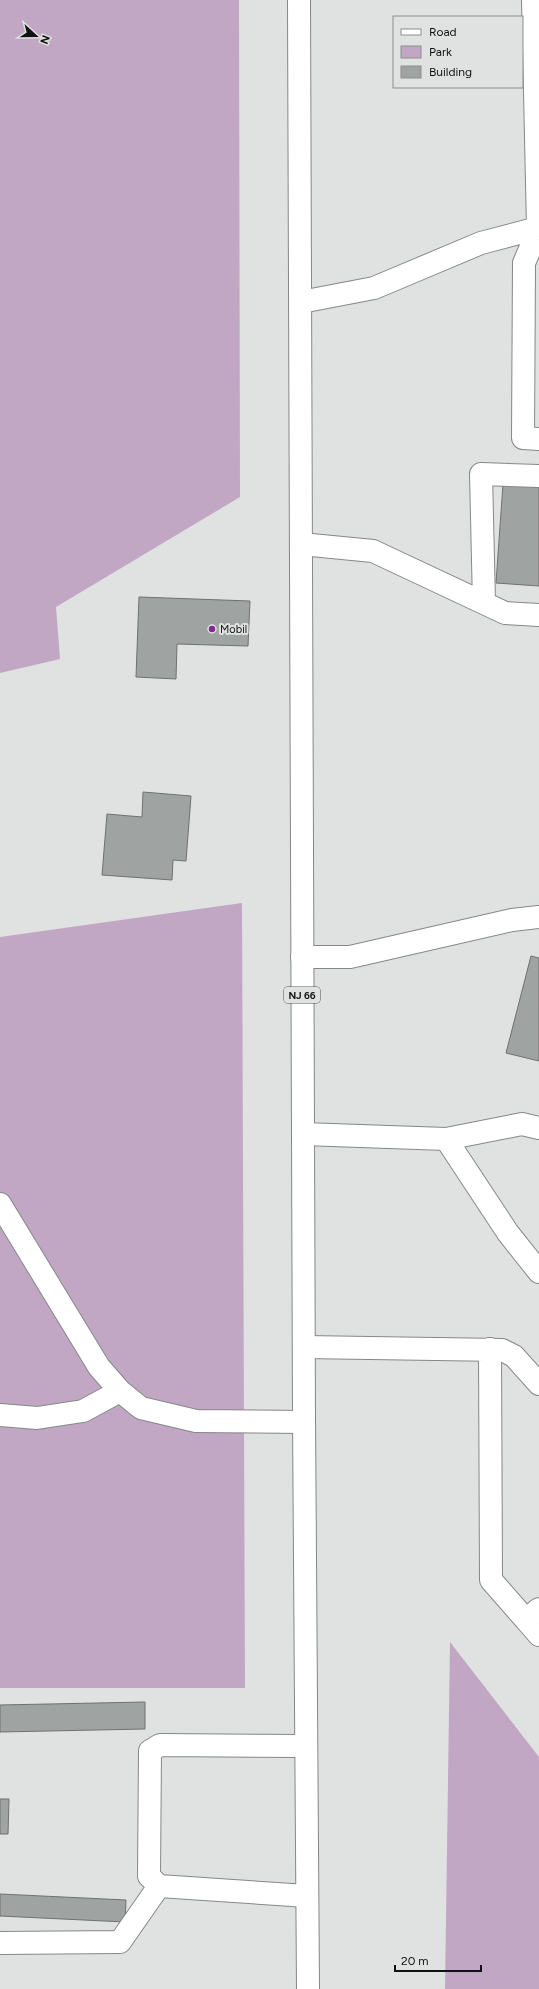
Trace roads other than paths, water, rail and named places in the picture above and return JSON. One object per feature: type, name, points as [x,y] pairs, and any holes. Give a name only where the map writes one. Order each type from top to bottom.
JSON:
[{"type":"main road","name":"NJ 66","points":[[299,0],[304,1422],[308,1989]]},
{"type":"main road","points":[[533,0],[538,228],[524,263],[523,438],[539,439]]},
{"type":"main road","points":[[301,302],[374,288],[481,243],[538,228]]},
{"type":"main road","points":[[484,604],[481,474],[539,476]]},
{"type":"main road","points":[[301,544],[373,551],[505,613],[539,615]]},
{"type":"main road","points":[[302,957],[350,957],[512,920],[539,917]]},
{"type":"main road","points":[[303,1134],[446,1139],[522,1124],[539,1128]]},
{"type":"main road","points":[[446,1139],[508,1233],[539,1272]]},
{"type":"main road","points":[[0,1204],[99,1367],[120,1391],[141,1408],[196,1422],[304,1422]]},
{"type":"main road","points":[[304,1347],[502,1350],[514,1356],[539,1384]]},
{"type":"main road","points":[[490,1349],[491,1580],[535,1621]]},
{"type":"main road","points":[[0,1415],[37,1418],[83,1411],[120,1391]]},
{"type":"main road","points":[[306,1746],[160,1745],[150,1751],[149,1876],[159,1886],[307,1896]]},
{"type":"main road","points":[[0,1943],[120,1942],[159,1886]]},
{"type":"place","name":"Mobil","points":[[212,629]]}]
